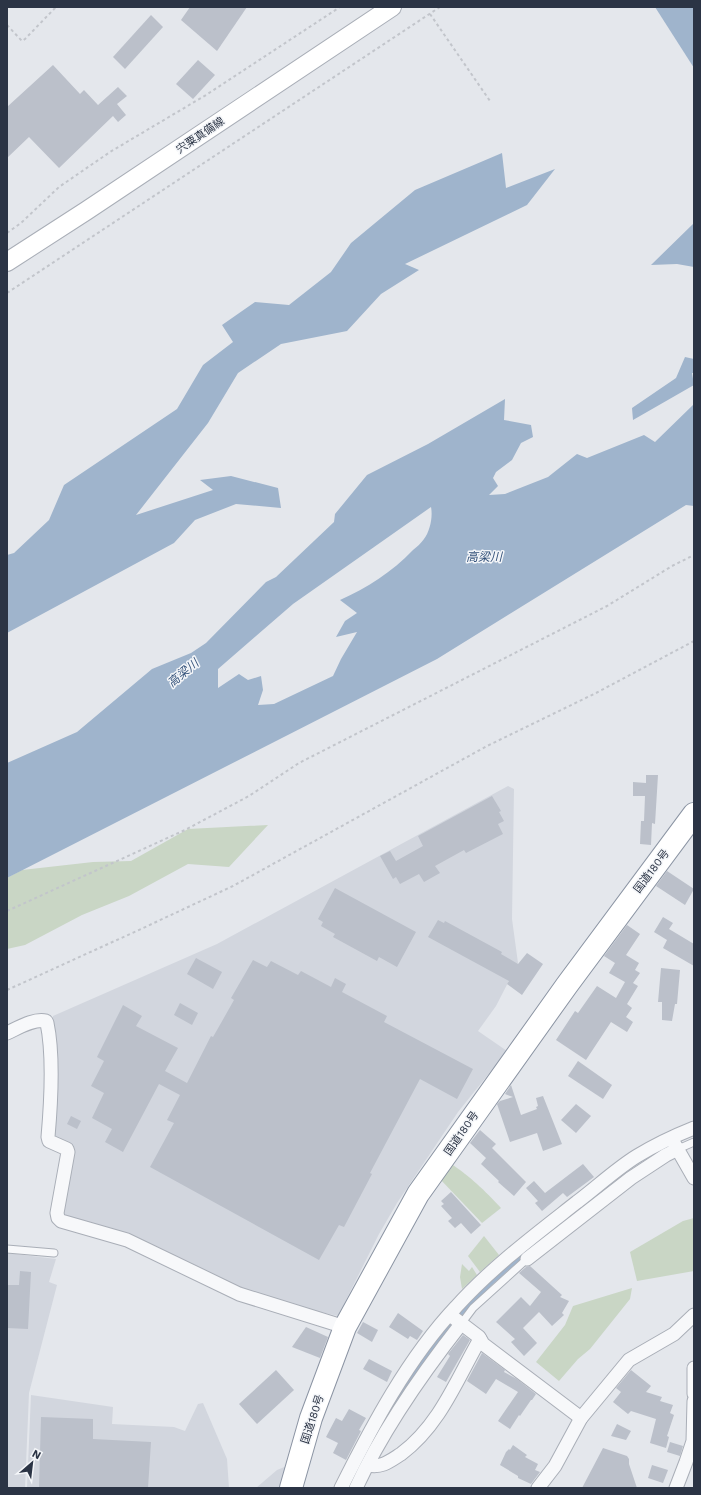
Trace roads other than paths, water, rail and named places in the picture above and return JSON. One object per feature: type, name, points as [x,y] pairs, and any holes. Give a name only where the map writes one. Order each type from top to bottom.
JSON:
[{"type":"highway","name":"国道180号","points":[[291,1488],[311,1418],[345,1327],[418,1194],[562,991],[694,814]]},
{"type":"main road","name":"宍粟真備線","points":[[7,262],[392,7]]},
{"type":"street","points":[[7,1033],[36,1020],[43,1020],[47,1023],[51,1057],[51,1112],[48,1137],[49,1141],[67,1149],[68,1152],[57,1213],[58,1218],[61,1221],[127,1240],[239,1294],[345,1327]]},
{"type":"street","points":[[356,1488],[402,1406],[435,1357],[476,1286],[501,1262],[636,1156],[674,1143],[694,1128]]},
{"type":"street","points":[[674,1143],[694,1178]]},
{"type":"street","points":[[527,1259],[631,1178],[666,1155],[674,1143]]},
{"type":"street","points":[[538,1488],[555,1466],[581,1418],[629,1360],[674,1334],[694,1315]]},
{"type":"street","points":[[455,1320],[480,1339],[483,1344],[581,1418]]},
{"type":"street","points":[[342,1488],[363,1445],[388,1402],[421,1351],[455,1320]]},
{"type":"street","points":[[368,1465],[376,1466],[388,1463],[409,1448],[428,1428],[440,1413],[480,1339]]},
{"type":"street","points":[[694,1368],[694,1394]]},
{"type":"street","points":[[676,1488],[693,1441],[694,1401]]},
{"type":"lane","points":[[674,1143],[694,1142]]},
{"type":"lane","points":[[7,1248],[54,1253]]},
{"type":"lane","points":[[455,1320],[473,1308],[527,1259]]},
{"type":"water","points":[[655,7],[694,7],[694,68]]},
{"type":"water","points":[[502,153],[506,188],[555,169],[527,205],[405,264],[419,270],[381,294],[347,331],[281,344],[238,373],[208,423],[136,515],[213,490],[200,480],[231,476],[278,488],[281,508],[236,504],[195,520],[174,543],[7,633],[7,555],[14,553],[49,520],[64,485],[177,409],[203,365],[233,342],[222,325],[255,302],[289,305],[331,272],[351,243],[415,190]]},
{"type":"water","points":[[694,223],[694,267],[677,264],[651,265]]},
{"type":"water","points":[[685,357],[694,359],[694,373],[692,373],[694,385],[633,420],[632,408],[676,378]]},
{"type":"water","name":"高梁川","points":[[505,399],[504,420],[531,425],[533,437],[521,443],[512,460],[496,472],[493,478],[498,486],[489,495],[505,494],[548,477],[577,454],[587,458],[644,435],[655,442],[694,404],[694,506],[686,505],[437,659],[7,878],[7,763],[77,732],[152,669],[191,653],[206,643],[266,582],[276,577],[334,522],[335,514],[367,475],[428,444]],"holes":[[[431,507],[432,511],[428,532],[419,545],[379,579],[340,600],[357,613],[345,621],[336,637],[357,632],[333,676],[274,704],[258,705],[263,690],[261,676],[248,680],[239,674],[218,688],[218,669],[293,604]]]},
{"type":"waterway","points":[[388,1416],[401,1393],[431,1349],[484,1290],[524,1255]]}]
